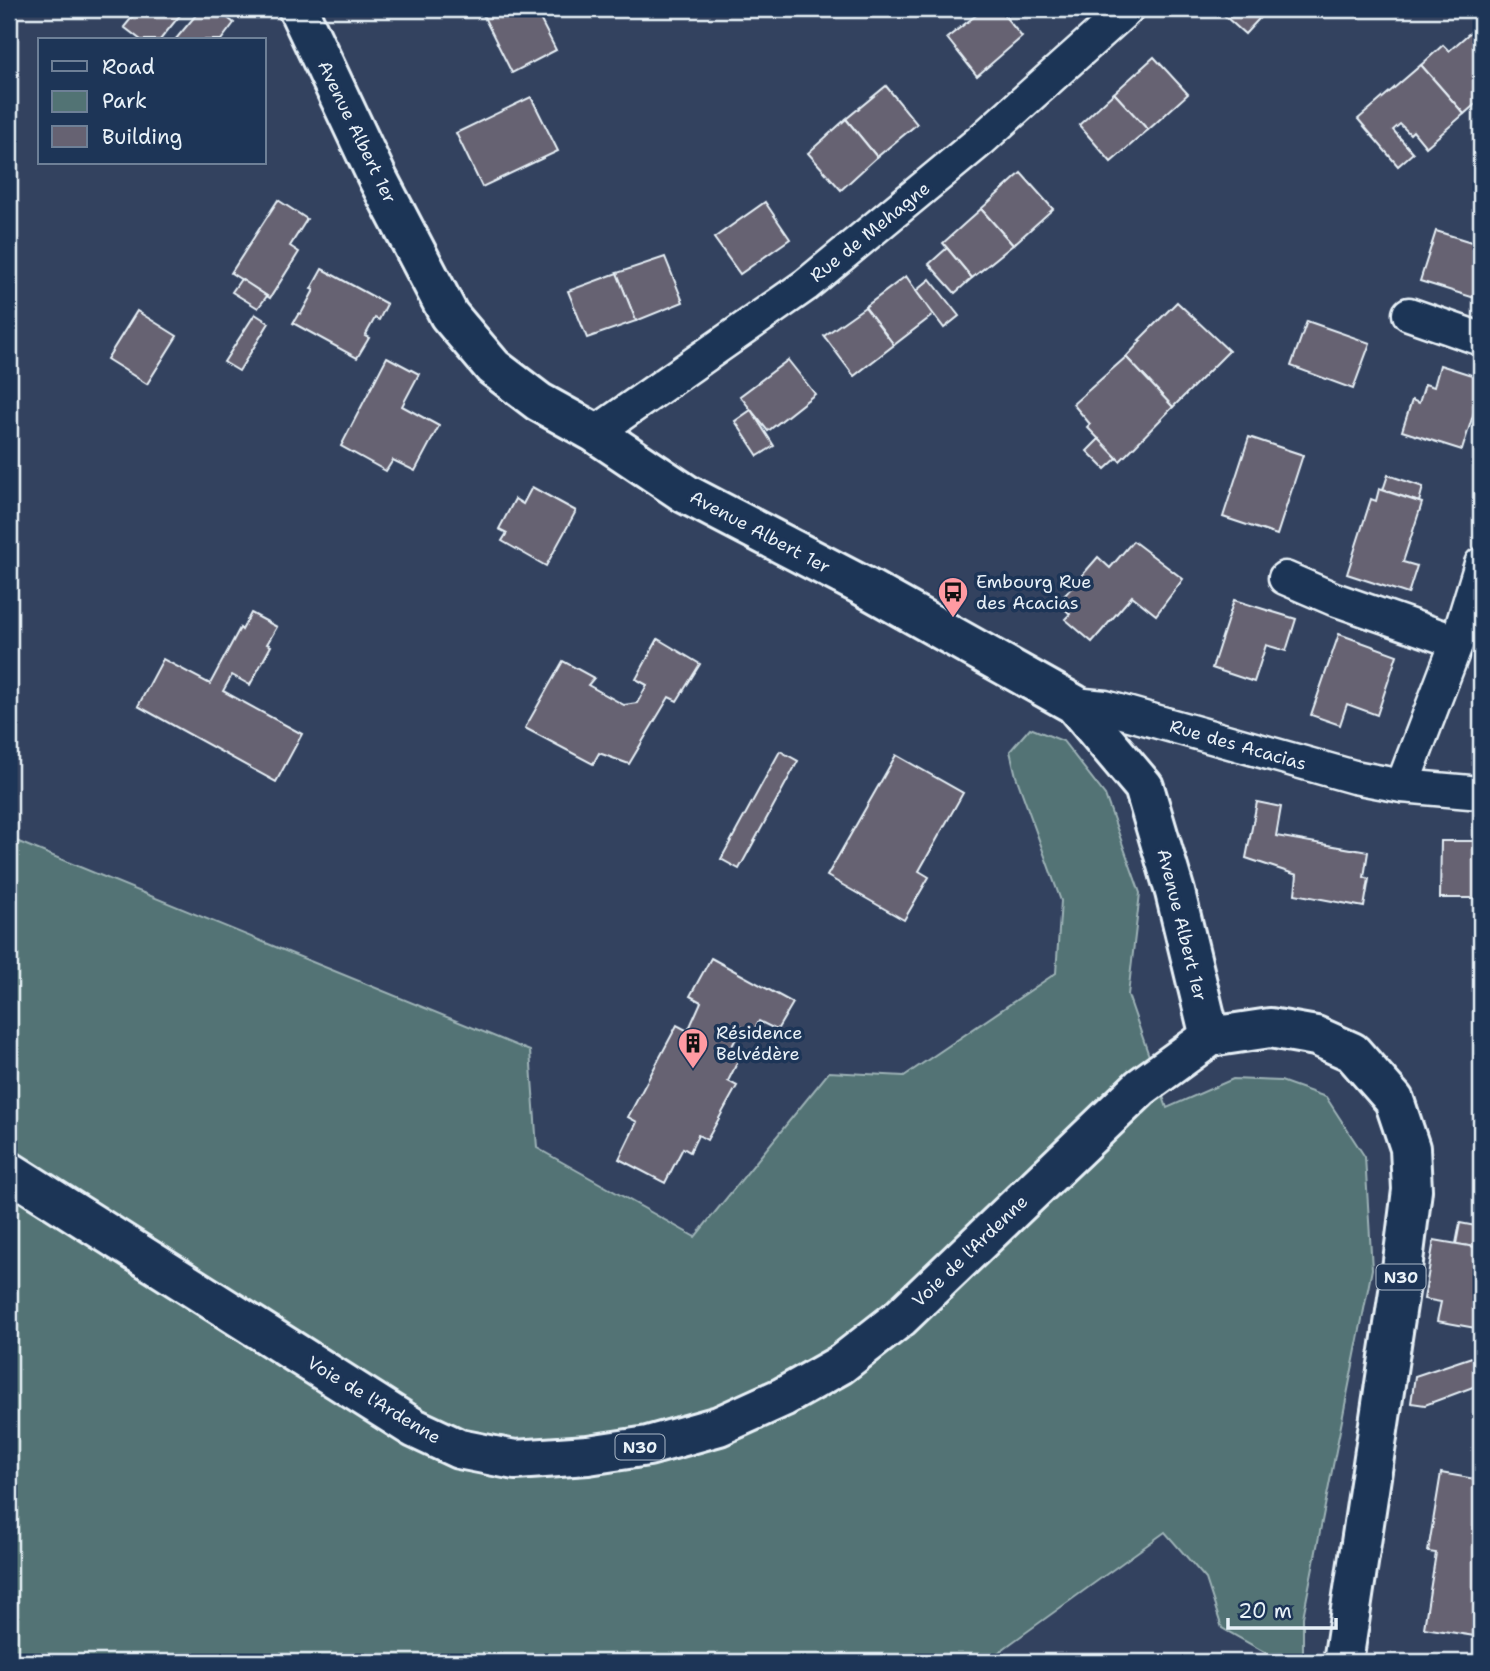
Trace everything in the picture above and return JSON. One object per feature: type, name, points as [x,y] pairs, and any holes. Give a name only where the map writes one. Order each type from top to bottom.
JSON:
[{"type":"main road","name":"Avenue Albert 1er","points":[[298,9],[378,179],[449,315],[492,366],[539,402],[595,433],[686,494],[865,587],[1074,704],[1144,787],[1175,892],[1210,1037]]},
{"type":"main road","name":"Voie de l'Ardenne","points":[[9,1171],[414,1428],[459,1449],[515,1460],[588,1455],[648,1446],[719,1426],[783,1397],[840,1365],[900,1318],[1141,1087],[1210,1037],[1270,1028],[1316,1036],[1352,1052],[1394,1100],[1410,1148],[1412,1190],[1343,1662]]},
{"type":"street","name":"Rue de Mehagne","points":[[595,433],[806,285],[980,141],[1128,9]]},
{"type":"street","points":[[1409,313],[1481,339]]},
{"type":"street","points":[[1402,786],[1457,642],[1475,605],[1481,564]]},
{"type":"street","points":[[1285,578],[1335,599],[1457,642]]},
{"type":"street","name":"Rue des Acacias","points":[[1074,704],[1105,707],[1354,778],[1402,786],[1481,793]]},
{"type":"green space","points":[[1030,728],[1063,741],[1105,795],[1140,893],[1128,995],[1167,1108],[1233,1079],[1281,1081],[1326,1097],[1365,1157],[1372,1269],[1303,1617],[1303,1662],[1282,1662],[1222,1628],[1206,1579],[1165,1532],[985,1662],[9,1662],[9,838],[530,1051],[537,1148],[695,1237],[829,1072],[904,1076],[1056,973],[1061,901],[1016,776],[1010,751]]},
{"type":"building","points":[[139,9],[185,9],[162,38],[138,38],[124,27]]},
{"type":"building","points":[[201,9],[207,9],[217,17],[220,12],[234,23],[223,38],[177,38]]},
{"type":"building","points":[[480,9],[535,9],[556,50],[512,73]]},
{"type":"building","points":[[984,9],[999,9],[1022,37],[977,76],[947,38]]},
{"type":"building","points":[[1217,9],[1268,9],[1245,34]]},
{"type":"building","points":[[1480,24],[1481,99],[1464,114],[1421,65],[1443,45],[1449,51]]},
{"type":"building","points":[[1154,57],[1188,94],[1148,130],[1114,93]]},
{"type":"building","points":[[1421,65],[1464,114],[1426,147],[1413,131],[1410,134],[1400,124],[1393,130],[1413,153],[1398,166],[1358,119]]},
{"type":"building","points":[[886,86],[917,124],[877,157],[846,119]]},
{"type":"building","points":[[1114,93],[1148,130],[1111,162],[1079,125]]},
{"type":"building","points":[[531,97],[558,151],[482,187],[456,133]]},
{"type":"building","points":[[846,119],[877,157],[841,190],[808,153]]},
{"type":"building","points":[[1021,173],[1053,209],[1013,245],[981,209]]},
{"type":"building","points":[[278,200],[307,219],[290,246],[299,252],[270,298],[231,273]]},
{"type":"building","points":[[765,202],[790,239],[740,274],[714,238]]},
{"type":"building","points":[[981,209],[1013,245],[972,278],[943,243]]},
{"type":"building","points":[[1436,231],[1481,245],[1481,300],[1420,281]]},
{"type":"building","points":[[947,248],[972,278],[955,293],[929,264]]},
{"type":"building","points":[[665,257],[683,302],[636,321],[617,273]]},
{"type":"building","points":[[322,269],[387,304],[379,320],[375,318],[365,336],[369,338],[357,358],[293,323],[314,290],[311,289]]},
{"type":"building","points":[[617,273],[636,321],[587,338],[568,291]]},
{"type":"building","points":[[906,276],[933,315],[894,345],[865,307]]},
{"type":"building","points":[[241,279],[267,296],[258,308],[232,292]]},
{"type":"building","points":[[930,279],[959,316],[944,328],[916,291]]},
{"type":"building","points":[[1177,302],[1229,351],[1173,407],[1126,357]]},
{"type":"building","points":[[865,307],[894,345],[854,376],[824,336]]},
{"type":"building","points":[[137,311],[177,336],[147,384],[107,359]]},
{"type":"building","points":[[255,314],[269,323],[239,371],[224,362]]},
{"type":"building","points":[[1307,321],[1370,343],[1353,389],[1291,366]]},
{"type":"building","points":[[387,357],[419,374],[402,406],[439,426],[415,471],[393,460],[386,471],[341,446]]},
{"type":"building","points":[[1126,357],[1173,407],[1120,461],[1087,427],[1090,424],[1073,404]]},
{"type":"building","points":[[788,360],[815,394],[768,431],[740,396]]},
{"type":"building","points":[[1440,365],[1481,378],[1481,390],[1462,450],[1402,431],[1412,400],[1419,403],[1425,384],[1434,387]]},
{"type":"building","points":[[751,410],[774,446],[758,456],[735,421]]},
{"type":"building","points":[[1249,437],[1303,455],[1277,535],[1223,517]]},
{"type":"building","points":[[1099,439],[1117,458],[1105,469],[1087,451]]},
{"type":"building","points":[[1388,475],[1423,487],[1419,502],[1383,490]]},
{"type":"building","points":[[532,487],[576,511],[546,566],[502,541],[507,533],[499,529],[515,499],[523,504]]},
{"type":"building","points":[[1379,489],[1422,503],[1403,562],[1417,566],[1408,594],[1347,574],[1371,499],[1376,501]]},
{"type":"building","points":[[1133,541],[1183,579],[1156,615],[1132,596],[1092,642],[1065,619],[1070,614],[1058,603],[1098,557],[1110,568]]},
{"type":"building","points":[[1234,600],[1296,619],[1286,651],[1266,645],[1254,682],[1212,668]]},
{"type":"building","points":[[251,613],[277,627],[267,644],[271,646],[250,685],[232,675],[223,691],[302,734],[276,782],[138,706],[163,659],[210,684]]},
{"type":"building","points":[[1339,634],[1397,655],[1377,715],[1347,704],[1340,725],[1311,715]]},
{"type":"building","points":[[658,639],[700,664],[677,701],[669,697],[629,764],[599,753],[593,764],[525,728],[563,661],[594,678],[588,685],[624,705],[637,703],[647,685],[636,679]]},
{"type":"building","points":[[780,751],[798,761],[739,869],[721,859]]},
{"type":"building","points":[[896,755],[963,793],[919,871],[929,877],[904,920],[827,876]]},
{"type":"building","points":[[1257,802],[1281,807],[1276,836],[1368,852],[1364,877],[1369,879],[1364,907],[1295,894],[1297,875],[1246,858]]},
{"type":"building","points":[[1441,841],[1481,841],[1481,898],[1440,898]]},
{"type":"building","name":"Résidence Belvédère","points":[[711,958],[793,1003],[777,1030],[759,1021],[753,1032],[742,1027],[729,1052],[739,1059],[728,1081],[737,1086],[707,1140],[698,1135],[690,1152],[683,1148],[665,1183],[619,1159],[637,1122],[628,1117],[677,1025],[688,1031],[701,1002],[690,996]]},
{"type":"building","points":[[1460,1223],[1481,1227],[1481,1248],[1456,1244]]},
{"type":"building","points":[[1434,1240],[1481,1248],[1481,1329],[1437,1321],[1441,1302],[1424,1299]]},
{"type":"building","points":[[1481,1354],[1481,1384],[1425,1405],[1411,1403],[1415,1376]]},
{"type":"building","points":[[1441,1473],[1481,1480],[1481,1637],[1424,1628],[1436,1553],[1428,1552]]},
{"type":"place","name":"Embourg Rue des Acacias","points":[[953,619]]},
{"type":"place","name":"Résidence Belvédère","points":[[693,1070]]}]
